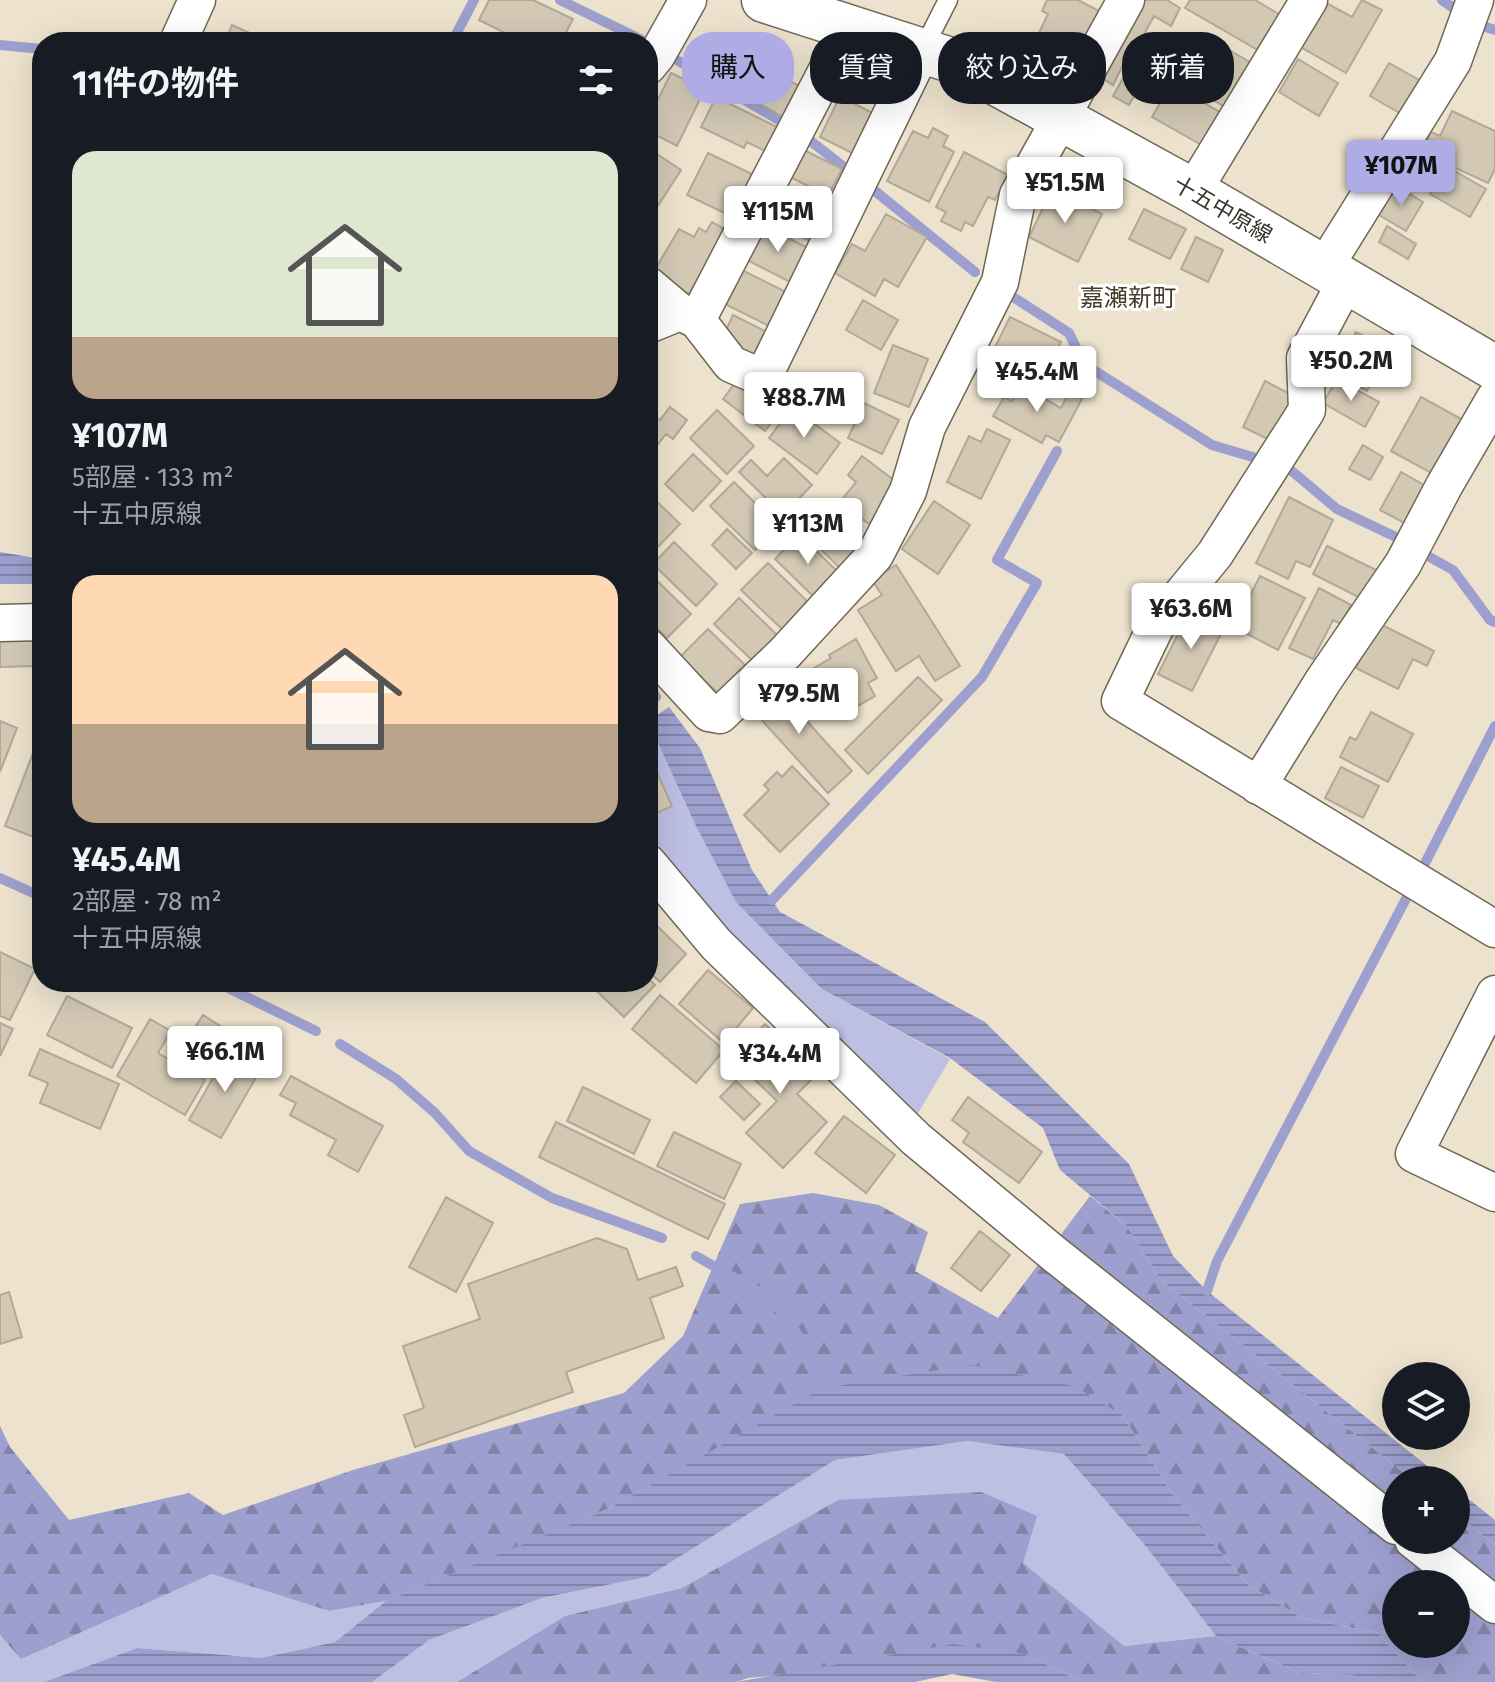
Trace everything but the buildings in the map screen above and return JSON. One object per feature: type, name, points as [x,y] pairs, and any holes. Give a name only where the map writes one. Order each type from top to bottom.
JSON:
[{"type":"main road","name":"十五中原線","points":[[764,0],[862,32]]},
{"type":"main road","name":"十五中原線","points":[[922,51],[960,63],[1193,191],[1495,368]]},
{"type":"street","points":[[183,32],[197,0]]},
{"type":"street","points":[[658,53],[688,0]]},
{"type":"street","points":[[658,658],[709,713],[720,715],[785,653],[875,555],[908,491],[927,427],[1000,282],[1018,195],[1126,0]]},
{"type":"street","points":[[1193,191],[1309,0]]},
{"type":"street","points":[[1495,9],[1472,10],[1453,61],[1335,274],[1305,358],[1307,410],[1215,554],[1156,626],[1120,701],[1495,929]]},
{"type":"street","points":[[675,319],[849,28]]},
{"type":"street","points":[[658,298],[675,319],[731,364],[763,378],[896,104]]},
{"type":"street","points":[[1258,786],[1323,681],[1403,564],[1495,398]]},
{"type":"street","points":[[0,623],[32,622]]},
{"type":"street","points":[[658,875],[716,944],[916,1139],[1053,1253],[1382,1515]]},
{"type":"street","points":[[1495,994],[1414,1154],[1495,1193]]},
{"type":"street","points":[[1431,1554],[1495,1605]]},
{"type":"lane","points":[[922,51],[948,0]]},
{"type":"shaded area","points":[[658,743],[694,822],[822,989],[950,1059],[917,1115],[726,939],[658,855]]},
{"type":"shaded area","points":[[967,1441],[1064,1454],[1144,1544],[1216,1636],[1124,1646],[1022,1563],[838,1500],[682,1588],[565,1616],[457,1682],[372,1682],[429,1640],[542,1598],[647,1577],[835,1460]]},
{"type":"shaded area","points":[[212,1574],[329,1611],[386,1601],[335,1642],[261,1658],[137,1648],[44,1682],[0,1682],[0,1635],[21,1658]]},
{"type":"green space","points":[[813,1193],[879,1205],[928,1232],[915,1271],[998,1318],[1090,1196],[1127,1226],[1161,1280],[1395,1466],[1382,1466],[1382,1554],[1470,1554],[1470,1525],[1495,1545],[1495,1682],[1422,1682],[1400,1658],[1470,1658],[1470,1570],[1382,1570],[1382,1637],[1378,1633],[1302,1618],[1248,1585],[1175,1498],[1122,1415],[694,1462],[608,1509],[386,1601],[329,1611],[212,1574],[21,1659],[0,1635],[0,1426],[10,1447],[69,1520],[189,1493],[223,1515],[353,1470],[624,1393],[683,1336],[740,1204]]},
{"type":"green space","points":[[981,1492],[1037,1516],[1023,1563],[1124,1646],[1216,1636],[1300,1673],[1354,1675],[1361,1682],[1081,1682],[1025,1654],[748,1678],[736,1682],[457,1682],[565,1616],[682,1588],[838,1500]]},
{"type":"water","points":[[0,552],[32,557],[32,584],[0,584]]},
{"type":"water","points":[[669,707],[700,748],[752,870],[780,912],[985,1022],[1129,1164],[1173,1256],[1207,1291],[1382,1430],[1382,1450],[1407,1450],[1427,1466],[1395,1466],[1161,1280],[1127,1226],[1060,1170],[1043,1128],[950,1058],[822,989],[736,902],[694,822],[658,743],[658,714]]},
{"type":"water","points":[[971,1365],[1074,1386],[1122,1415],[1175,1498],[1248,1585],[1302,1618],[1378,1633],[1382,1637],[1382,1658],[1400,1658],[1422,1682],[1361,1682],[1354,1675],[1300,1673],[1216,1636],[1144,1544],[1064,1454],[967,1441],[835,1460],[647,1577],[542,1598],[429,1640],[372,1682],[44,1682],[137,1648],[261,1658],[335,1642],[386,1601],[608,1509],[823,1388]]},
{"type":"water","points":[[1470,1500],[1495,1520],[1495,1545],[1470,1525]]},
{"type":"water","points":[[953,1644],[1025,1654],[1081,1682],[996,1682],[952,1674],[915,1682],[736,1682]]},
{"type":"waterway","points":[[457,32],[474,0]]},
{"type":"waterway","points":[[560,0],[626,32]]},
{"type":"waterway","points":[[1442,0],[1461,13]]},
{"type":"waterway","points":[[1474,23],[1495,30]]},
{"type":"waterway","points":[[0,45],[32,48]]},
{"type":"waterway","points":[[675,59],[787,125]]},
{"type":"waterway","points":[[808,139],[849,171]]},
{"type":"waterway","points":[[875,191],[975,272]]},
{"type":"waterway","points":[[1010,295],[1069,333],[1084,364],[1212,445],[1256,458]]},
{"type":"waterway","points":[[772,900],[982,677],[1037,583],[997,560],[1057,451]]},
{"type":"waterway","points":[[1287,467],[1337,509],[1400,539]]},
{"type":"waterway","points":[[1426,555],[1453,570],[1490,620],[1495,622]]},
{"type":"waterway","points":[[1421,871],[1495,726]]},
{"type":"waterway","points":[[0,878],[32,892]]},
{"type":"waterway","points":[[1207,1291],[1217,1261],[1410,891]]},
{"type":"waterway","points":[[236,992],[316,1031]]},
{"type":"waterway","points":[[340,1044],[396,1079],[435,1113],[469,1151],[552,1198],[662,1238]]},
{"type":"waterway","points":[[696,1256],[773,1300],[811,1354],[823,1388]]},
{"type":"district","name":"嘉瀬新町","points":[[1128,298]]}]
